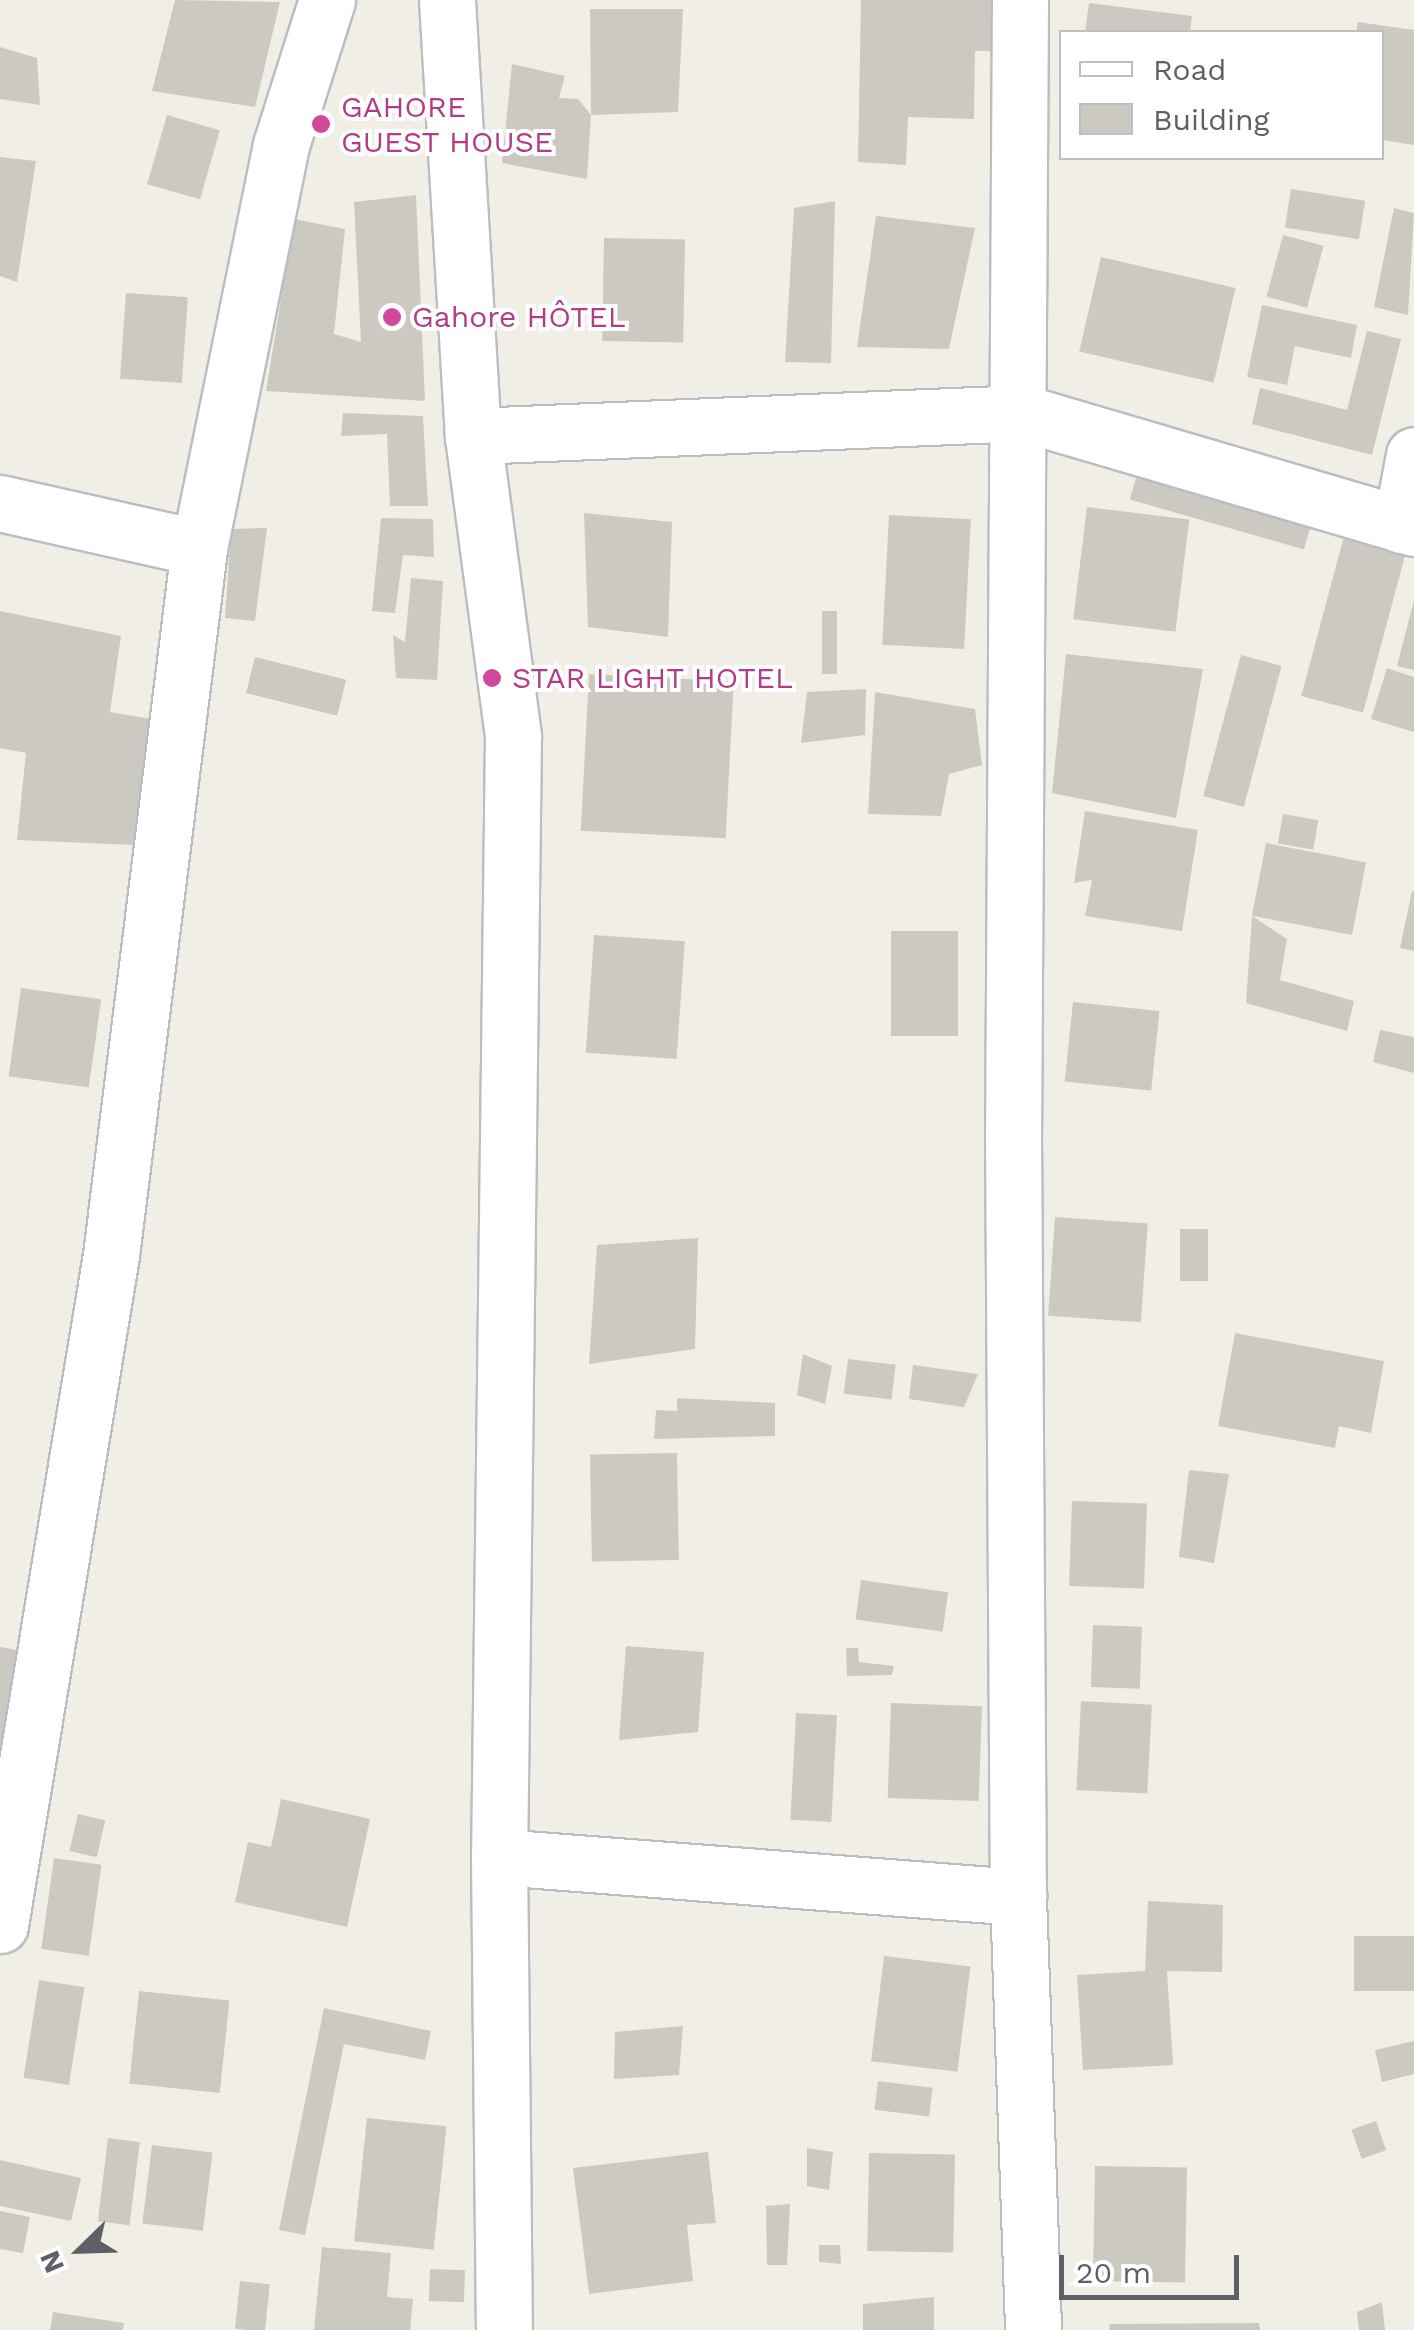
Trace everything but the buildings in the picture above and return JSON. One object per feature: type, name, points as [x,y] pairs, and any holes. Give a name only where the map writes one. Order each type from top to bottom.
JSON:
[{"type":"street","points":[[0,1924],[110,1255],[199,548],[282,144],[327,0]]},
{"type":"street","points":[[446,0],[473,436],[513,736],[498,1857],[504,2330]]},
{"type":"street","points":[[1020,0],[1022,413],[1013,1132],[1018,1897],[1034,2330]]},
{"type":"street","points":[[473,436],[1022,413],[1408,526],[1414,454]]},
{"type":"street","points":[[0,503],[199,548]]},
{"type":"street","points":[[498,1857],[1018,1897]]},
{"type":"place","name":"GAHORE GUEST HOUSE","points":[[321,124]]},
{"type":"place","name":"Gahore HÔTEL","points":[[392,317]]},
{"type":"place","name":"STAR LIGHT HOTEL","points":[[492,678]]}]
